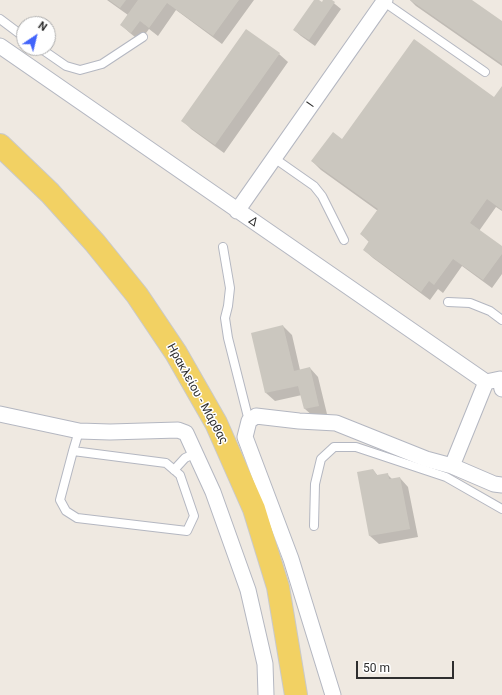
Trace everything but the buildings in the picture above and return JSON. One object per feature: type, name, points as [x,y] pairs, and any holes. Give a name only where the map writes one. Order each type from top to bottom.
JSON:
[{"type":"main road","name":"Ηρακλείου - Μάρθας","points":[[0,145],[50,193],[95,243],[137,295],[176,353],[216,423],[254,509],[278,587],[296,695]]},
{"type":"street","name":"Ι","points":[[237,211],[385,1]]},
{"type":"street","name":"Δ","points":[[0,46],[486,382]]},
{"type":"street","points":[[449,471],[486,382],[502,382]]},
{"type":"street","points":[[0,414],[80,431],[110,432],[178,430],[186,432],[213,492],[248,590],[265,664],[266,695]]},
{"type":"street","points":[[333,695],[291,559],[245,437],[249,421],[256,416],[299,421],[336,423],[426,459],[449,471],[502,485]]},
{"type":"lane","points":[[385,1],[485,72]]},
{"type":"lane","points":[[0,19],[16,31]]},
{"type":"lane","points":[[52,56],[66,66],[80,70],[102,64],[143,37]]},
{"type":"lane","points":[[274,158],[314,186],[322,196],[344,240]]},
{"type":"lane","points":[[223,247],[230,288],[225,318],[228,338],[249,421]]},
{"type":"lane","points":[[448,302],[470,303],[490,312],[502,320]]},
{"type":"lane","points":[[73,451],[166,464],[180,476],[194,516],[186,531],[77,518],[66,511],[60,500],[73,451],[80,431]]},
{"type":"lane","points":[[314,526],[315,484],[321,459],[334,447],[356,447],[449,471],[502,509]]},
{"type":"lane","points":[[174,470],[185,458],[196,453]]}]
